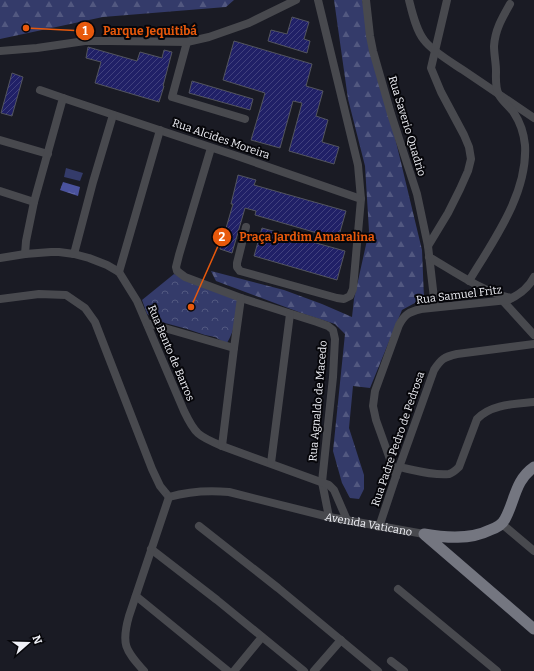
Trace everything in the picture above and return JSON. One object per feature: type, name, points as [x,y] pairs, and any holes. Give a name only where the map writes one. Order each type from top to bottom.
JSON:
[{"type":"main road","points":[[502,524],[515,491],[524,476],[534,468]]},
{"type":"main road","name":"Avenida Vaticano","points":[[424,534],[437,537],[472,536],[486,533],[502,524]]},
{"type":"main road","points":[[424,534],[534,629]]},
{"type":"street","points":[[0,51],[37,48],[85,41],[187,42],[209,37],[249,23],[296,0]]},
{"type":"street","points":[[246,227],[237,263],[237,267],[240,271],[337,298],[344,299],[350,296],[353,289],[361,199],[358,165],[318,0]]},
{"type":"street","name":"Rua Saverio Quadrio","points":[[366,0],[373,51],[416,194],[428,246],[435,307]]},
{"type":"street","points":[[409,0],[419,33],[424,40],[436,51],[534,118]]},
{"type":"street","points":[[428,246],[460,190],[471,159],[469,147],[464,135],[441,92],[431,68],[447,0]]},
{"type":"street","points":[[469,281],[497,234],[512,205],[521,180],[525,161],[525,143],[521,128],[514,113],[499,94],[496,84],[494,47],[496,34],[500,20],[510,4]]},
{"type":"street","points":[[187,42],[172,97],[245,119]]},
{"type":"street","name":"Rua Alcides Moreira","points":[[40,90],[361,199]]},
{"type":"street","points":[[25,254],[27,232],[34,202],[63,98]]},
{"type":"street","points":[[74,254],[113,115]]},
{"type":"street","points":[[119,272],[160,130]]},
{"type":"street","points":[[0,140],[48,154]]},
{"type":"street","name":"Rua Agnaldo de Macedo","points":[[211,148],[176,268],[177,271],[185,277],[241,298],[328,326],[333,330],[335,339],[333,377],[322,482]]},
{"type":"street","points":[[0,191],[34,202]]},
{"type":"street","name":"Rua Bento de Barros","points":[[0,258],[25,254],[59,252],[89,258],[107,265],[119,272],[134,294],[191,426],[198,434],[206,440],[329,485],[334,490],[348,520]]},
{"type":"street","points":[[429,257],[469,281],[499,295],[512,298]]},
{"type":"street","name":"Rua Samuel Fritz","points":[[396,476],[376,420],[373,406],[375,391],[403,317],[410,312],[421,309],[504,301],[517,296],[533,281]]},
{"type":"street","points":[[0,299],[39,294],[66,295],[85,308],[95,322],[152,469],[160,486],[169,497],[129,616],[124,640],[130,655],[144,671]]},
{"type":"street","points":[[222,446],[241,298]]},
{"type":"street","points":[[504,301],[534,335]]},
{"type":"street","points":[[271,463],[290,314]]},
{"type":"street","points":[[147,323],[234,348]]},
{"type":"street","name":"Rua Padre Pedro de Pedrosa","points":[[379,526],[434,370],[440,361],[448,356],[457,354],[534,344]]},
{"type":"street","points":[[399,467],[439,474],[450,474],[459,467],[477,419],[482,413],[491,409],[534,402]]},
{"type":"street","points":[[322,482],[329,517]]},
{"type":"street","name":"Avenida Vaticano","points":[[169,497],[194,491],[212,490],[229,492],[329,517],[424,534]]},
{"type":"street","points":[[502,524],[534,551]]},
{"type":"street","points":[[199,526],[378,671]]},
{"type":"street","points":[[151,549],[217,600],[304,671]]},
{"type":"street","points":[[398,589],[497,671]]},
{"type":"street","points":[[136,596],[228,671]]},
{"type":"street","points":[[234,671],[262,637]]},
{"type":"street","points":[[314,671],[341,640]]},
{"type":"street","points":[[391,660],[404,671]]},
{"type":"green space","points":[[0,0],[234,0],[226,7],[103,17],[0,39]]},
{"type":"green space","points":[[334,0],[362,0],[422,250],[424,298],[402,310],[370,388],[353,386],[349,428],[364,475],[364,489],[359,499],[350,498],[342,483],[333,451],[345,334],[335,324],[216,281],[211,271],[284,290],[352,317],[354,299],[369,231],[365,166],[348,99]]},
{"type":"green space","points":[[66,168],[83,173],[80,181],[64,177]]},
{"type":"green space","points":[[174,274],[239,299],[234,327],[227,343],[215,337],[165,323],[147,314],[142,300]]},
{"type":"water","points":[[63,182],[80,187],[78,196],[60,190]]},
{"type":"building","points":[[292,17],[309,22],[304,39],[310,41],[307,53],[268,41],[271,30],[287,34]]},
{"type":"building","points":[[234,41],[312,64],[306,86],[323,91],[316,116],[328,120],[322,142],[339,147],[334,164],[289,151],[302,103],[293,101],[280,148],[251,140],[265,93],[223,80]]},
{"type":"building","points":[[88,47],[137,61],[140,52],[162,58],[164,50],[172,52],[159,102],[95,83],[101,62],[86,58]]},
{"type":"building","points":[[12,73],[23,77],[12,116],[1,113]]},
{"type":"building","points":[[192,81],[253,99],[250,110],[189,93]]},
{"type":"building","points":[[238,175],[256,180],[254,185],[346,211],[338,239],[255,215],[256,211],[245,208],[232,253],[220,249],[233,204],[231,204]]},
{"type":"building","points":[[262,228],[345,251],[337,280],[254,256]]},
{"type":"place","name":"Parque Jequitibá","points":[[26,28]]},
{"type":"place","name":"Praça Jardim Amaralina","points":[[191,307]]}]
